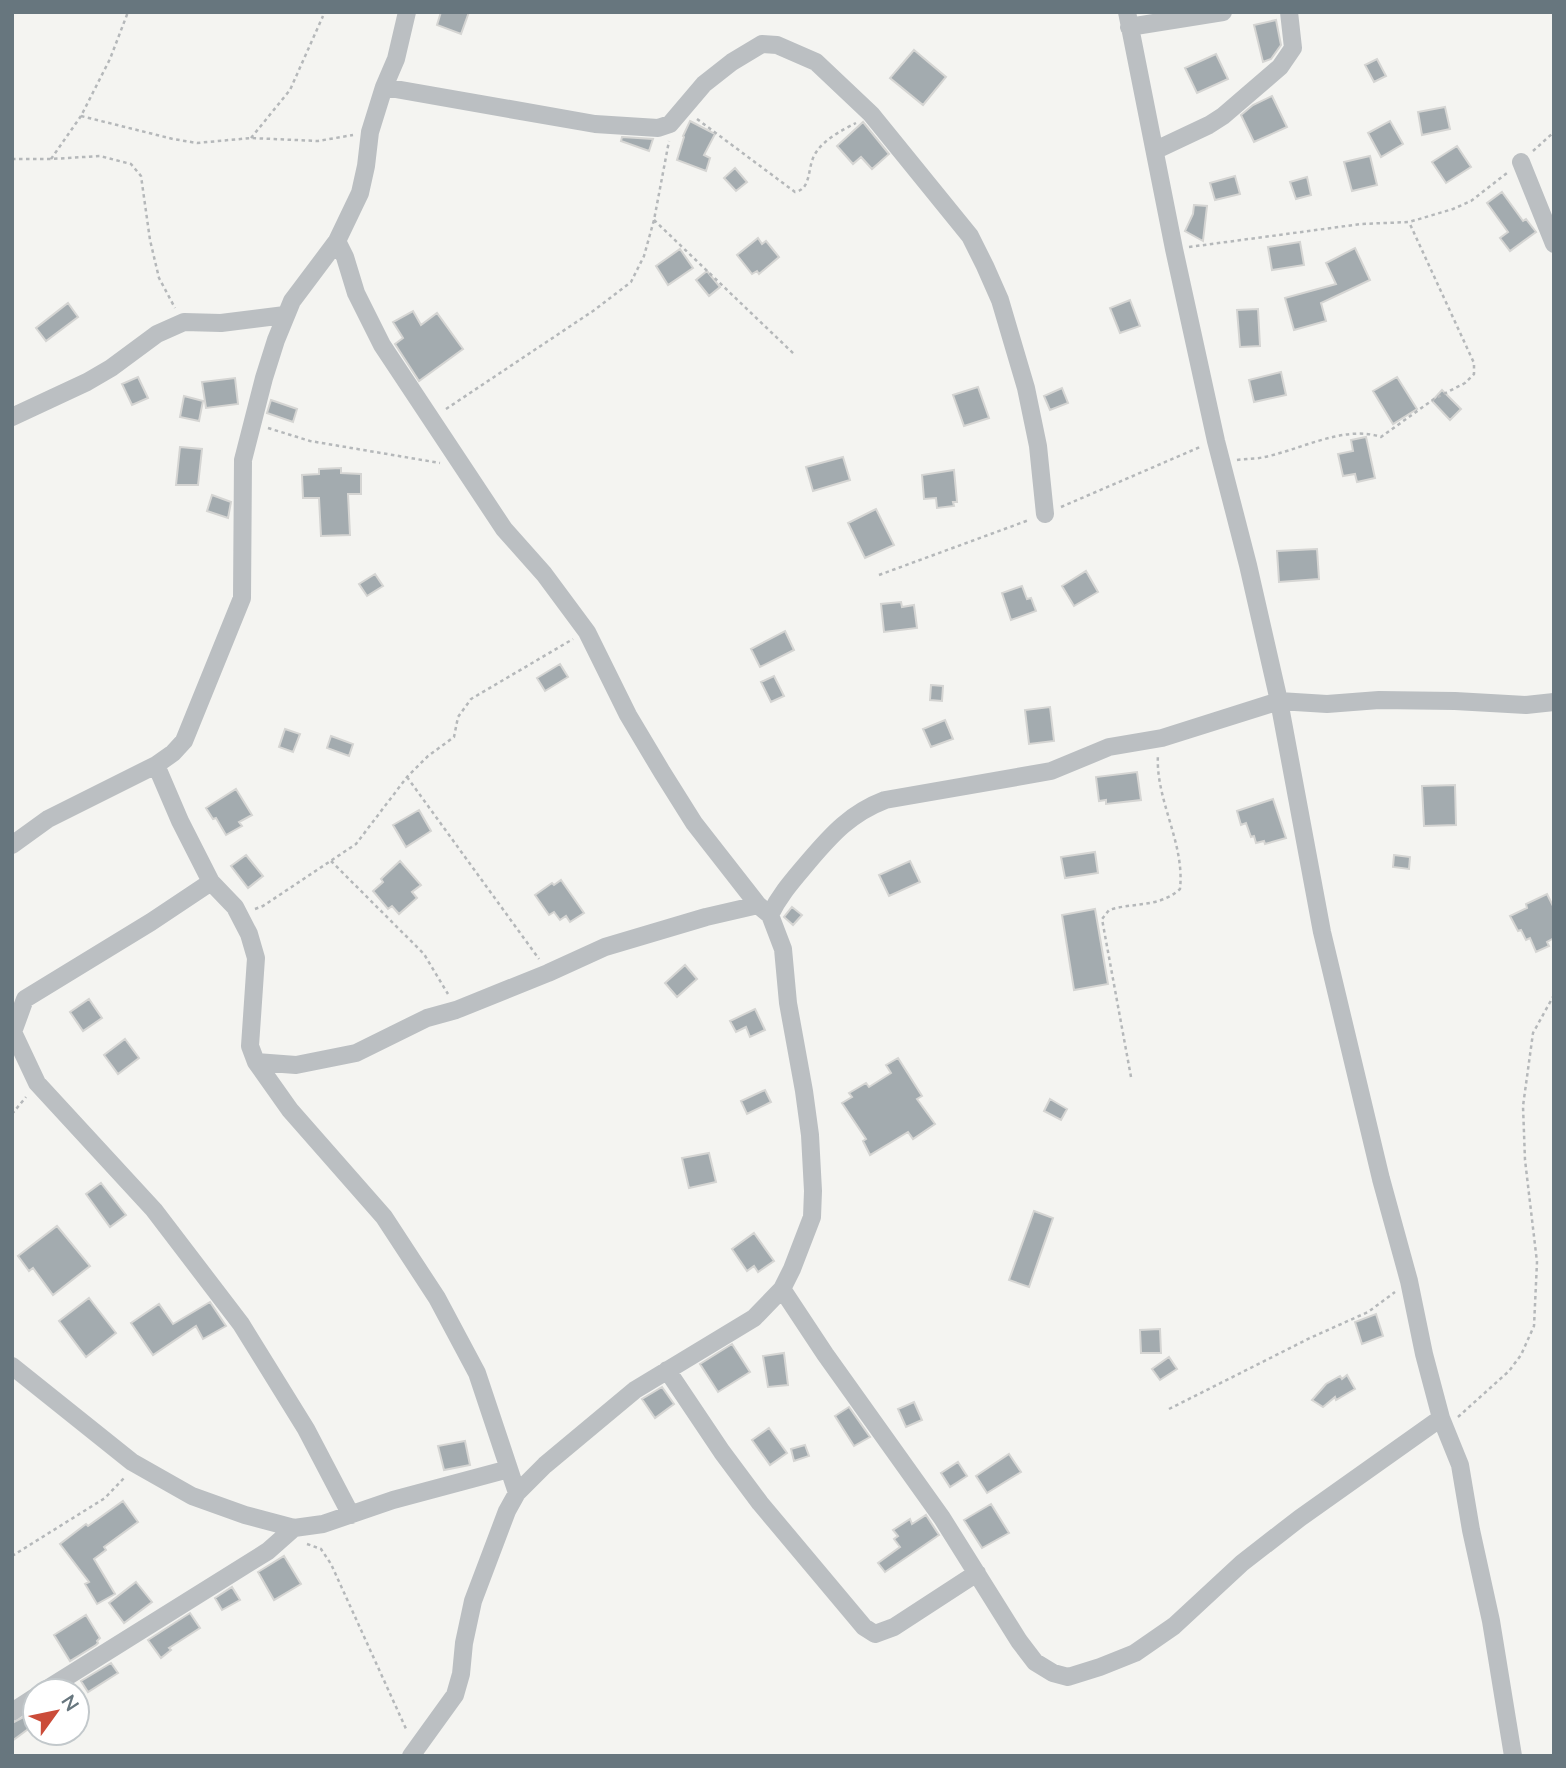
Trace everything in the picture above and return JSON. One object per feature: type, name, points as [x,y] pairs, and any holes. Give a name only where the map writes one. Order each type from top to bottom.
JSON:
[{"type":"street","points":[[12,845],[48,819],[156,765],[184,741],[242,598],[243,460],[285,315],[292,301],[337,241],[360,193],[370,132],[396,59],[407,12]]},
{"type":"street","points":[[1223,12],[1128,20],[1216,441],[1279,701],[1322,932],[1381,1179],[1409,1281],[1423,1354],[1441,1418],[1460,1465],[1491,1621],[1513,1756]]},
{"type":"street","points":[[1156,150],[1223,116],[1280,67],[1293,48],[1289,12]]},
{"type":"street","points":[[384,87],[595,124],[658,128],[670,124],[704,85],[732,62],[762,44],[777,45],[816,62],[871,114],[970,236],[1000,299],[1026,388],[1038,446],[1045,514]]},
{"type":"street","points":[[1521,162],[1554,244]]},
{"type":"street","points":[[337,241],[366,316],[382,345],[505,529],[544,573],[587,632],[628,715],[694,823],[764,910],[783,949],[788,1003],[810,1135],[813,1191],[812,1217],[792,1269],[782,1289],[754,1318],[615,1405],[545,1465],[517,1493],[507,1511],[473,1601],[456,1695],[414,1751]]},
{"type":"street","points":[[12,417],[87,382],[157,334],[184,323],[221,323],[285,315]]},
{"type":"street","points":[[256,1062],[296,1065],[356,1053],[427,1018],[456,1010],[605,947],[706,917],[764,910],[779,898],[838,827],[867,807],[885,800],[1051,771],[1109,747],[1162,738],[1279,701],[1328,704],[1404,700],[1526,705],[1554,702]]},
{"type":"street","points":[[156,765],[211,883],[235,907],[249,934],[256,958],[250,1046],[256,1062],[290,1110],[384,1217],[438,1298],[477,1373],[517,1493]]},
{"type":"street","points":[[211,883],[25,999],[13,1032],[37,1083],[153,1210],[241,1324],[306,1429],[351,1515]]},
{"type":"street","points":[[782,1289],[942,1518],[1035,1662],[1053,1673],[1068,1676],[1135,1653],[1174,1626],[1242,1563],[1281,1533],[1441,1418]]},
{"type":"street","points":[[12,1366],[132,1462],[192,1496],[294,1528],[323,1524],[393,1500],[509,1469]]},
{"type":"street","points":[[667,1370],[760,1503],[864,1628],[875,1633],[894,1627],[977,1573]]},
{"type":"street","points":[[66,1677],[256,1559],[294,1528]]},
{"type":"path","points":[[51,159],[81,116],[110,59],[128,12]]},
{"type":"path","points":[[251,138],[290,90],[323,16]]},
{"type":"path","points":[[682,109],[795,192],[805,187],[815,154],[836,134],[871,114]]},
{"type":"path","points":[[81,116],[173,139],[197,142],[251,138],[318,141],[370,132]]},
{"type":"path","points":[[431,418],[616,295],[631,282],[638,271],[654,220],[670,124]]},
{"type":"path","points":[[1174,248],[1360,224],[1409,222],[1453,209],[1471,201],[1521,162],[1554,131]]},
{"type":"path","points":[[12,159],[100,156],[122,160],[138,171],[143,184],[150,240],[159,278],[167,297],[184,323]]},
{"type":"path","points":[[654,220],[795,355]]},
{"type":"path","points":[[1223,461],[1260,458],[1351,434],[1369,433],[1381,437],[1434,399],[1465,383],[1474,374],[1475,363],[1409,222]]},
{"type":"path","points":[[252,424],[310,441],[425,459],[465,469]]},
{"type":"path","points":[[235,907],[250,910],[263,906],[356,844],[407,777],[428,756],[454,737],[458,717],[471,699],[587,632]]},
{"type":"path","points":[[1131,1077],[1102,919],[1109,910],[1161,901],[1170,898],[1180,889],[1180,863],[1157,766],[1158,747],[1162,738]]},
{"type":"path","points":[[407,777],[502,905],[548,973]]},
{"type":"path","points":[[331,861],[425,954],[456,1010]]},
{"type":"path","points":[[1441,1418],[1458,1417],[1509,1371],[1526,1347],[1534,1326],[1537,1262],[1525,1160],[1523,1106],[1533,1033],[1554,995]]},
{"type":"path","points":[[12,1114],[37,1083]]},
{"type":"path","points":[[1169,1409],[1368,1312],[1409,1281]]},
{"type":"path","points":[[12,1556],[106,1498],[123,1479],[132,1462]]},
{"type":"path","points":[[307,1544],[321,1549],[331,1564],[414,1751]]},
{"type":"building","points":[[441,12],[469,12],[461,34],[437,25]]},
{"type":"building","points":[[1276,20],[1281,45],[1271,59],[1263,62],[1254,25]]},
{"type":"building","points":[[914,50],[946,77],[923,105],[890,78]]},
{"type":"building","points":[[1216,54],[1228,79],[1197,93],[1185,68]]},
{"type":"building","points":[[1377,59],[1386,76],[1374,82],[1365,65]]},
{"type":"building","points":[[1272,96],[1287,127],[1254,142],[1241,115],[1253,105]]},
{"type":"building","points":[[1445,107],[1450,129],[1422,135],[1418,112]]},
{"type":"building","points":[[690,121],[715,134],[704,155],[710,158],[706,171],[677,160]]},
{"type":"building","points":[[1390,121],[1403,144],[1381,157],[1368,133]]},
{"type":"building","points":[[863,122],[889,154],[872,169],[861,157],[853,164],[837,146]]},
{"type":"building","points":[[622,137],[653,139],[649,151],[621,141]]},
{"type":"building","points":[[1457,146],[1471,167],[1446,183],[1432,162]]},
{"type":"building","points":[[1370,156],[1377,185],[1352,191],[1344,162]]},
{"type":"building","points":[[735,168],[747,182],[736,191],[724,178]]},
{"type":"building","points":[[1235,176],[1240,194],[1215,200],[1210,183]]},
{"type":"building","points":[[1307,177],[1311,195],[1296,199],[1290,182]]},
{"type":"building","points":[[1502,192],[1523,221],[1526,219],[1536,232],[1510,251],[1500,238],[1508,232],[1487,203]]},
{"type":"building","points":[[1194,205],[1207,206],[1203,241],[1185,231]]},
{"type":"building","points":[[758,238],[762,244],[766,241],[779,257],[759,274],[757,271],[752,274],[737,255]]},
{"type":"building","points":[[1300,242],[1304,265],[1272,270],[1268,247]]},
{"type":"building","points":[[1355,248],[1370,280],[1321,303],[1326,321],[1294,330],[1285,298],[1336,284],[1326,263]]},
{"type":"building","points":[[680,249],[693,268],[668,285],[656,266]]},
{"type":"building","points":[[707,271],[720,287],[709,296],[696,280]]},
{"type":"building","points":[[1130,300],[1140,326],[1120,333],[1110,308]]},
{"type":"building","points":[[68,303],[78,317],[46,341],[36,328]]},
{"type":"building","points":[[1258,309],[1260,346],[1240,347],[1237,310]]},
{"type":"building","points":[[413,311],[421,325],[437,313],[463,349],[419,381],[395,344],[403,338],[393,322]]},
{"type":"building","points":[[1281,372],[1286,395],[1254,402],[1249,380]]},
{"type":"building","points":[[138,377],[148,398],[132,405],[122,384]]},
{"type":"building","points":[[1397,377],[1417,409],[1393,424],[1373,391]]},
{"type":"building","points":[[235,378],[238,404],[206,408],[202,382]]},
{"type":"building","points":[[978,387],[989,418],[964,426],[953,395]]},
{"type":"building","points":[[1062,388],[1068,403],[1050,410],[1044,396]]},
{"type":"building","points":[[1442,390],[1461,409],[1450,420],[1432,401]]},
{"type":"building","points":[[184,396],[203,401],[199,421],[180,417]]},
{"type":"building","points":[[271,400],[297,409],[293,422],[267,413]]},
{"type":"building","points":[[1366,437],[1375,478],[1357,482],[1355,474],[1343,476],[1338,454],[1353,451],[1351,440]]},
{"type":"building","points":[[180,447],[202,449],[198,485],[176,485]]},
{"type":"building","points":[[843,457],[850,480],[813,491],[806,467]]},
{"type":"building","points":[[341,468],[341,473],[361,474],[361,494],[348,494],[350,535],[321,536],[319,498],[303,498],[302,475],[319,474],[319,469]]},
{"type":"building","points":[[954,470],[957,502],[953,502],[954,506],[937,508],[936,498],[924,499],[922,475]]},
{"type":"building","points":[[212,495],[231,502],[228,518],[207,511]]},
{"type":"building","points":[[876,509],[894,545],[865,558],[848,523]]},
{"type":"building","points":[[1317,549],[1319,579],[1279,582],[1277,551]]},
{"type":"building","points":[[1086,571],[1098,592],[1074,606],[1062,586]]},
{"type":"building","points":[[375,574],[383,586],[367,596],[359,584]]},
{"type":"building","points":[[1022,586],[1036,611],[1011,620],[1002,593]]},
{"type":"building","points":[[901,602],[902,607],[914,605],[917,628],[884,632],[881,604]]},
{"type":"building","points":[[785,631],[794,650],[760,667],[751,649]]},
{"type":"building","points":[[560,664],[568,677],[545,691],[537,678]]},
{"type":"building","points":[[774,676],[784,696],[771,702],[761,682]]},
{"type":"building","points":[[931,685],[943,686],[942,701],[930,700]]},
{"type":"building","points":[[1050,707],[1054,741],[1029,744],[1025,710]]},
{"type":"building","points":[[945,720],[953,739],[931,747],[923,729]]},
{"type":"building","points":[[285,729],[300,734],[293,752],[279,747]]},
{"type":"building","points":[[331,736],[353,744],[349,756],[327,748]]},
{"type":"building","points":[[1137,772],[1141,800],[1106,804],[1106,800],[1099,801],[1096,777]]},
{"type":"building","points":[[1455,785],[1456,825],[1424,826],[1422,786]]},
{"type":"building","points":[[236,789],[252,815],[239,822],[242,826],[226,835],[206,808]]},
{"type":"building","points":[[1273,799],[1286,838],[1265,844],[1264,841],[1256,843],[1246,823],[1241,825],[1237,811]]},
{"type":"building","points":[[419,810],[431,831],[406,847],[393,825]]},
{"type":"building","points":[[1095,852],[1098,873],[1065,878],[1061,857]]},
{"type":"building","points":[[246,855],[263,876],[248,888],[231,866]]},
{"type":"building","points":[[1394,855],[1410,857],[1409,869],[1393,867]]},
{"type":"building","points":[[400,861],[421,885],[412,892],[417,898],[399,914],[392,906],[388,909],[373,891]]},
{"type":"building","points":[[910,861],[920,882],[889,896],[879,875]]},
{"type":"building","points":[[561,880],[584,913],[570,922],[566,916],[560,920],[554,912],[549,915],[535,895]]},
{"type":"building","points":[[1547,894],[1554,908],[1554,938],[1547,942],[1549,946],[1536,952],[1530,938],[1526,940],[1510,916],[1527,908],[1526,904]]},
{"type":"building","points":[[792,907],[802,915],[793,925],[784,917]]},
{"type":"building","points":[[1095,909],[1108,984],[1074,990],[1062,915]]},
{"type":"building","points":[[685,965],[697,979],[677,997],[665,983]]},
{"type":"building","points":[[89,999],[102,1018],[83,1031],[70,1012]]},
{"type":"building","points":[[755,1009],[765,1030],[750,1037],[746,1027],[736,1032],[730,1021]]},
{"type":"building","points":[[125,1039],[139,1058],[118,1074],[104,1055]]},
{"type":"building","points":[[898,1058],[922,1096],[917,1099],[935,1124],[913,1139],[908,1132],[870,1155],[863,1141],[866,1139],[842,1103],[852,1097],[849,1093],[866,1083],[869,1087],[891,1073],[886,1065]]},
{"type":"building","points":[[765,1090],[771,1102],[747,1114],[741,1101]]},
{"type":"building","points":[[1050,1099],[1067,1109],[1061,1120],[1044,1111]]},
{"type":"building","points":[[709,1153],[716,1182],[689,1188],[682,1158]]},
{"type":"building","points":[[101,1183],[126,1215],[110,1227],[86,1194]]},
{"type":"building","points":[[1034,1211],[1053,1218],[1029,1287],[1009,1280]]},
{"type":"building","points":[[57,1226],[90,1266],[53,1295],[33,1268],[29,1271],[18,1256]]},
{"type":"building","points":[[754,1233],[774,1261],[758,1272],[754,1266],[747,1271],[732,1249]]},
{"type":"building","points":[[89,1298],[116,1333],[86,1357],[59,1321]]},
{"type":"building","points":[[210,1302],[226,1326],[203,1339],[196,1326],[153,1355],[131,1323],[159,1304],[173,1324]]},
{"type":"building","points":[[1376,1314],[1383,1336],[1362,1344],[1355,1322]]},
{"type":"building","points":[[1160,1329],[1161,1353],[1141,1353],[1140,1330]]},
{"type":"building","points":[[732,1344],[750,1372],[718,1392],[700,1364]]},
{"type":"building","points":[[784,1353],[788,1385],[768,1387],[763,1356]]},
{"type":"building","points":[[1169,1357],[1177,1369],[1160,1380],[1152,1369]]},
{"type":"building","points":[[1347,1375],[1355,1389],[1336,1400],[1335,1397],[1323,1407],[1312,1400],[1326,1384]]},
{"type":"building","points":[[662,1387],[674,1404],[655,1418],[642,1399]]},
{"type":"building","points":[[914,1402],[922,1420],[906,1427],[898,1409]]},
{"type":"building","points":[[849,1407],[870,1437],[854,1446],[835,1416]]},
{"type":"building","points":[[769,1428],[787,1453],[770,1465],[752,1440]]},
{"type":"building","points":[[465,1441],[470,1465],[444,1470],[438,1446]]},
{"type":"building","points":[[805,1445],[809,1456],[794,1461],[791,1449]]},
{"type":"building","points":[[1009,1454],[1021,1472],[987,1493],[976,1476]]},
{"type":"building","points":[[958,1462],[967,1476],[950,1487],[941,1473]]},
{"type":"building","points":[[123,1501],[138,1522],[104,1547],[106,1550],[94,1559],[115,1594],[97,1604],[85,1584],[89,1582],[60,1544]]},
{"type":"building","points":[[991,1504],[1009,1533],[982,1548],[964,1520]]},
{"type":"building","points":[[926,1515],[939,1535],[885,1572],[878,1563],[900,1547],[894,1539],[898,1536],[893,1530],[910,1519],[912,1524]]},
{"type":"building","points":[[284,1556],[301,1584],[274,1600],[258,1572]]},
{"type":"building","points":[[136,1582],[152,1602],[124,1623],[109,1603]]},
{"type":"building","points":[[232,1587],[240,1600],[222,1610],[215,1598]]},
{"type":"building","points":[[190,1613],[200,1628],[169,1648],[171,1650],[161,1658],[148,1640]]},
{"type":"building","points":[[86,1615],[100,1638],[96,1645],[70,1661],[54,1635]]},
{"type":"building","points":[[111,1663],[118,1673],[91,1690],[91,1677],[88,1677]]},
{"type":"building","points":[[21,1718],[21,1734],[12,1741],[12,1723]]}]
